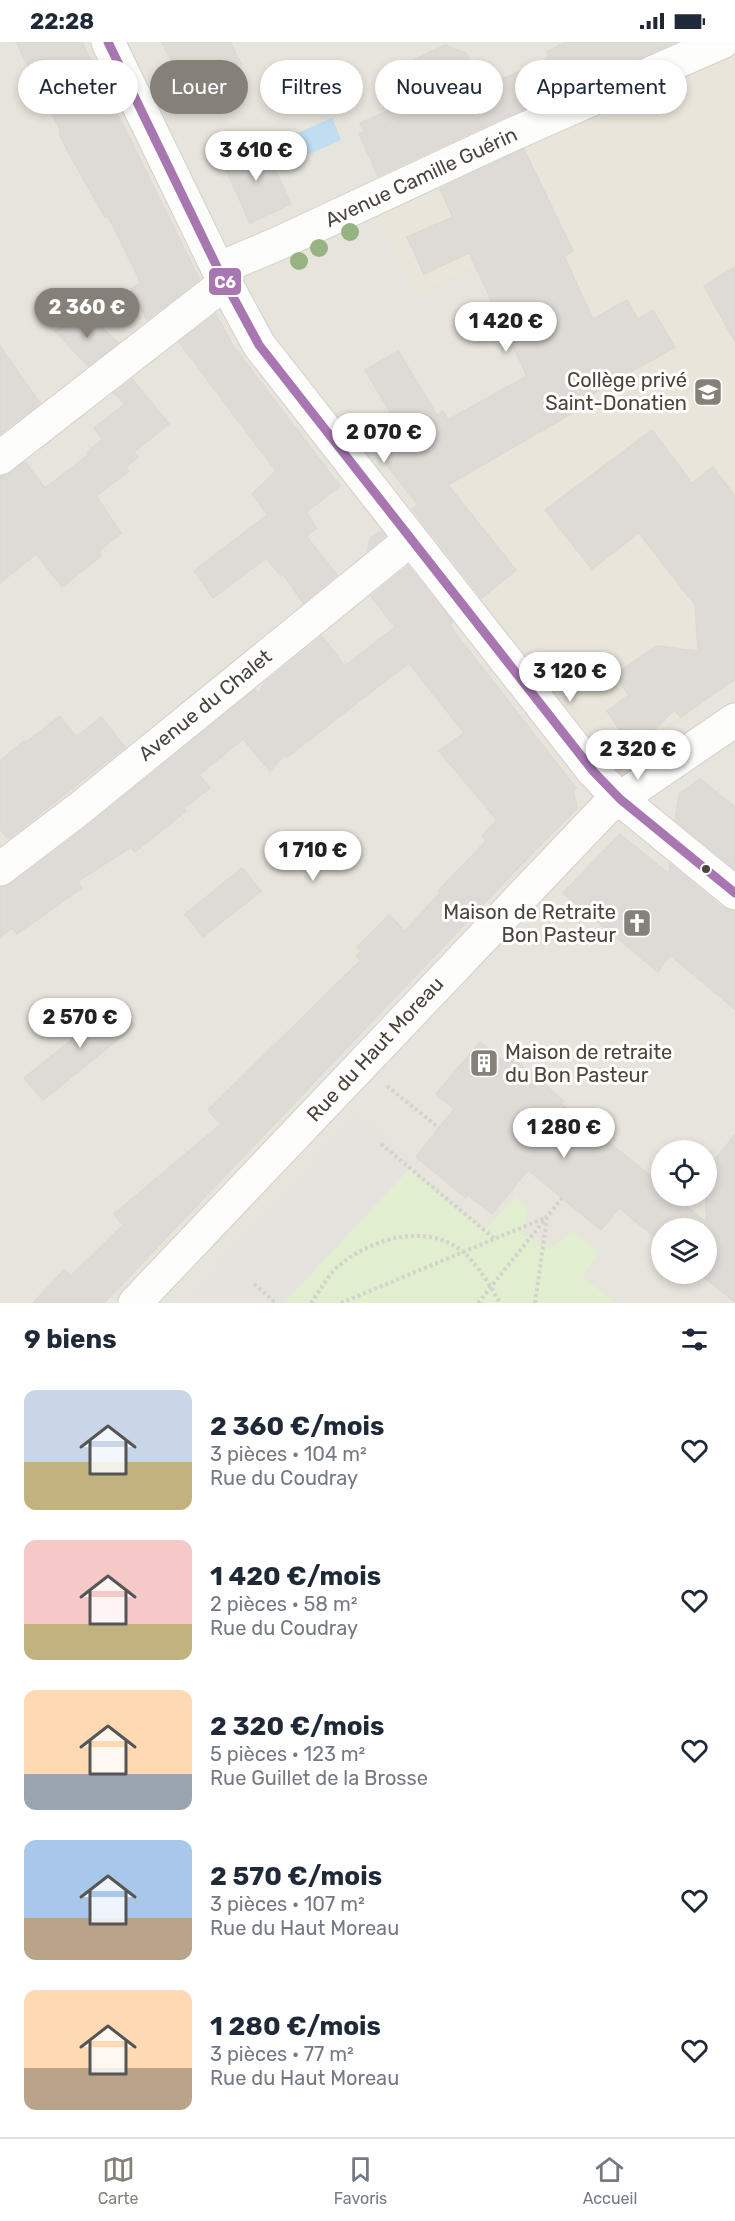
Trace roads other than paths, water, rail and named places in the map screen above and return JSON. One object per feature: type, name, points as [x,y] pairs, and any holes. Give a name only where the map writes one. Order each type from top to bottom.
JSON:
[{"type":"street","points":[[108,42],[221,276],[259,345],[567,741],[620,799],[735,893]]},
{"type":"street","name":"Avenue Camille Guérin","points":[[0,458],[221,276],[278,244],[513,134],[722,42]]},
{"type":"street","name":"Avenue du Chalet","points":[[0,869],[79,809],[410,540]]},
{"type":"street","name":"Rue du Haut Moreau","points":[[135,1303],[606,807],[735,720]]},
{"type":"water","points":[[332,118],[341,140],[294,161],[284,139]]},
{"type":"place","name":"Collège privé Saint-Donatien","points":[[708,392]]},
{"type":"place","name":"Maison de Retraite Bon Pasteur","points":[[637,923]]},
{"type":"place","name":"Maison de retraite du Bon Pasteur","points":[[484,1063]]}]
